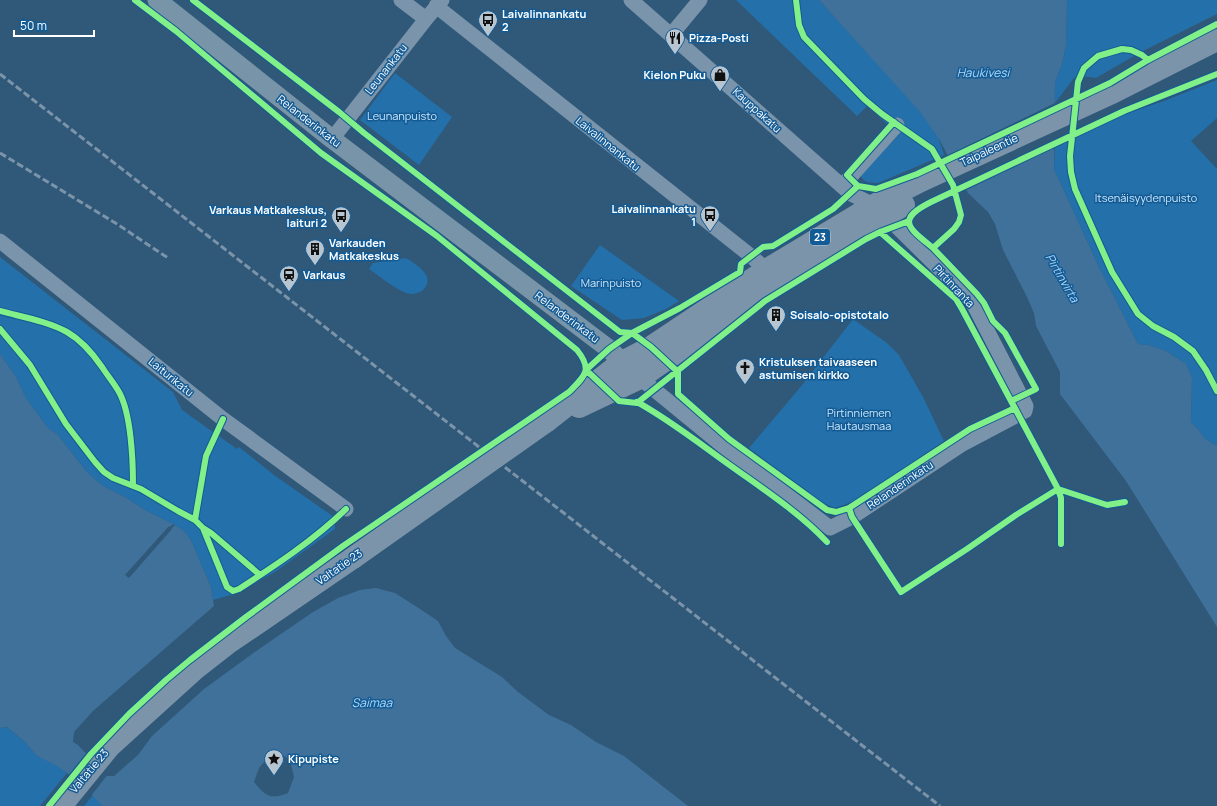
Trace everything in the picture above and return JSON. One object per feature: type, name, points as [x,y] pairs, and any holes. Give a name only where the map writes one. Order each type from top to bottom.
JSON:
[{"type":"highway","name":"Taipaleentie","points":[[1117,97],[1217,40]]},
{"type":"highway","name":"Taipaleentie","points":[[773,276],[880,210],[924,187],[1117,97],[1217,55]]},
{"type":"highway","name":"23","points":[[622,362],[651,347],[773,276]]},
{"type":"highway","name":"23","points":[[640,378],[773,276]]},
{"type":"highway","name":"Valtatie 23","points":[[72,801],[101,764],[138,722],[175,686],[227,644],[353,558],[551,419],[622,362]]},
{"type":"highway","name":"Valtatie 23","points":[[551,419],[640,378]]},
{"type":"main road","name":"Relanderinkatu","points":[[157,0],[332,139],[609,349],[640,378]]},
{"type":"street","points":[[401,0],[426,19]]},
{"type":"street","name":"Kauppakatu","points":[[631,0],[851,194],[880,210]]},
{"type":"street","points":[[671,35],[700,0]]},
{"type":"street","name":"Leunankatu","points":[[332,139],[439,3]]},
{"type":"street","name":"Laivalinnankatu","points":[[439,3],[773,276]]},
{"type":"street","points":[[842,186],[897,125]]},
{"type":"street","name":"Pirtinranta","points":[[880,210],[973,303],[1022,396],[1026,406],[1026,411]]},
{"type":"street","name":"Laiturikatu","points":[[0,241],[223,419],[346,509]]},
{"type":"street","name":"Relanderinkatu","points":[[640,378],[723,446],[830,528],[852,517],[961,445],[1026,411]]},
{"type":"green space","points":[[736,0],[819,0],[922,113],[939,139],[944,155],[878,183],[870,183],[865,181],[860,174],[899,135],[867,106],[857,116]]},
{"type":"green space","points":[[1067,0],[1217,0],[1217,14],[1141,52],[1096,78],[1081,76],[1074,78],[1055,103],[1055,82],[1062,64],[1066,45]]},
{"type":"green space","name":"Leunanpuisto","points":[[395,73],[452,117],[419,165],[360,120]]},
{"type":"green space","name":"Itsenäisyydenpuisto","points":[[1217,80],[1217,118],[1191,141],[1217,169],[1217,446],[1204,438],[1191,422],[1192,378],[1186,364],[1166,351],[1148,345],[1138,344],[1100,269],[1054,169],[1055,147],[1125,114],[1164,101]]},
{"type":"green space","name":"Marinpuisto","points":[[600,245],[679,301],[666,309],[644,318],[622,320],[571,286]]},
{"type":"green space","points":[[0,257],[173,392],[182,410],[237,449],[239,447],[274,475],[334,517],[335,529],[275,572],[234,594],[213,600],[211,587],[191,540],[183,530],[103,486],[87,472],[57,434],[48,428],[26,398],[16,377],[0,354]]},
{"type":"green space","points":[[406,258],[424,271],[428,280],[427,285],[422,291],[412,294],[402,291],[369,269],[373,263]]},
{"type":"green space","name":"Pirtinniemen Hautausmaa","points":[[853,319],[887,343],[899,355],[923,397],[944,441],[857,500],[835,508],[823,503],[749,448],[803,384]]},
{"type":"green space","points":[[7,727],[24,741],[37,756],[57,765],[67,773],[40,806],[0,806],[0,728]]},
{"type":"green space","points":[[93,795],[102,806],[84,806]]},
{"type":"water","name":"Haukivesi","points":[[819,0],[1067,0],[1066,45],[1062,64],[1055,82],[1054,169],[1100,269],[1138,344],[1148,345],[1166,351],[1186,364],[1192,378],[1191,422],[1204,438],[1217,446],[1217,627],[1126,481],[1060,394],[1060,372],[1036,326],[1034,313],[1003,250],[995,224],[988,212],[968,193],[939,139],[921,113]]},
{"type":"water","name":"Saimaa","points":[[0,354],[16,377],[26,398],[48,428],[57,434],[87,472],[103,486],[183,530],[191,540],[211,587],[214,606],[93,711],[74,732],[73,742],[78,745],[107,776],[114,776],[138,755],[152,736],[204,689],[252,654],[313,612],[338,598],[360,590],[376,588],[395,593],[438,621],[446,636],[455,648],[502,677],[518,692],[549,715],[571,725],[596,742],[624,756],[688,806],[102,806],[67,773],[37,756],[24,741],[7,727],[0,728]],"holes":[[[281,754],[290,760],[294,777],[288,793],[277,796],[269,795],[262,791],[254,782],[259,768],[268,757]]]},
{"type":"pier","points":[[1057,102],[1057,146],[964,191],[946,156]]},
{"type":"pier","points":[[173,524],[175,525],[172,529],[129,578],[125,575],[169,526],[170,527]]},
{"type":"pier","points":[[87,752],[108,774],[91,796],[68,776]]},
{"type":"railway","points":[[0,74],[940,806]]},
{"type":"railway","points":[[0,153],[117,224],[168,258]]},
{"type":"cycle path","points":[[49,806],[91,754],[129,714],[190,660],[343,546],[569,392],[583,377],[586,368],[585,363],[577,350],[437,236],[321,153],[176,31],[135,0]]},
{"type":"cycle path","points":[[193,0],[620,332],[632,333],[680,308],[740,272],[741,264],[763,247],[773,246],[833,209],[858,186]]},
{"type":"cycle path","points":[[796,0],[799,25],[804,37],[864,99],[882,114],[932,149],[953,185],[961,215],[959,222],[954,229],[933,248],[912,229],[910,224],[909,219],[920,208],[931,202],[1124,111],[1217,74]]},
{"type":"cycle path","points":[[894,122],[847,175],[858,186],[876,189],[917,174],[1110,83],[1148,60],[1217,24]]},
{"type":"cycle path","points":[[1148,60],[1142,55],[1131,50],[1122,49],[1098,56],[1084,68],[1078,82],[1070,156],[1071,172],[1075,189],[1112,272],[1138,314],[1153,326],[1174,337],[1193,351],[1206,370],[1217,391]]},
{"type":"cycle path","points":[[909,221],[866,239],[765,301],[637,403],[619,401],[586,370],[609,349],[632,333],[651,347],[678,372],[678,394],[729,439],[827,510],[836,512],[849,508],[970,429],[1015,408]]},
{"type":"cycle path","points":[[880,232],[956,299],[962,309],[1058,489],[1061,498],[1061,544]]},
{"type":"cycle path","points":[[933,248],[984,303],[993,321],[1005,333],[1036,389],[1011,401]]},
{"type":"cycle path","points":[[0,311],[43,322],[59,328],[72,335],[91,352],[115,385],[123,401],[129,424],[132,450],[133,485]]},
{"type":"cycle path","points":[[0,329],[30,365],[66,424],[104,472],[113,478],[141,489],[195,520],[203,528],[227,587],[233,591],[239,589],[294,552],[346,509]]},
{"type":"cycle path","points":[[637,402],[673,424],[781,502],[805,521],[827,542]]},
{"type":"cycle path","points":[[195,520],[206,456],[223,419]]},
{"type":"cycle path","points":[[849,508],[852,517],[901,592],[1016,515],[1058,489],[1107,505],[1125,502]]},
{"type":"cycle path","points":[[203,528],[211,533],[260,575]]},
{"type":"place","name":"Laivalinnankatu 2","points":[[488,37]]},
{"type":"place","name":"Pizza-Posti","points":[[675,55]]},
{"type":"place","name":"Kielon Puku","points":[[720,92]]},
{"type":"place","name":"Laivalinnankatu 1","points":[[710,232]]},
{"type":"place","name":"Varkaus Matkakeskus, laituri 2","points":[[341,233]]},
{"type":"place","name":"Varkauden Matkakeskus","points":[[315,266]]},
{"type":"place","name":"Varkaus","points":[[289,292]]},
{"type":"place","name":"Soisalo-opistotalo","points":[[776,332]]},
{"type":"place","name":"Kristuksen taivaaseen astumisen kirkko","points":[[745,385]]},
{"type":"place","name":"Kipupiste","points":[[274,776]]},
{"type":"water label","name":"Pirtinvirta","points":[[1062,278]]}]
